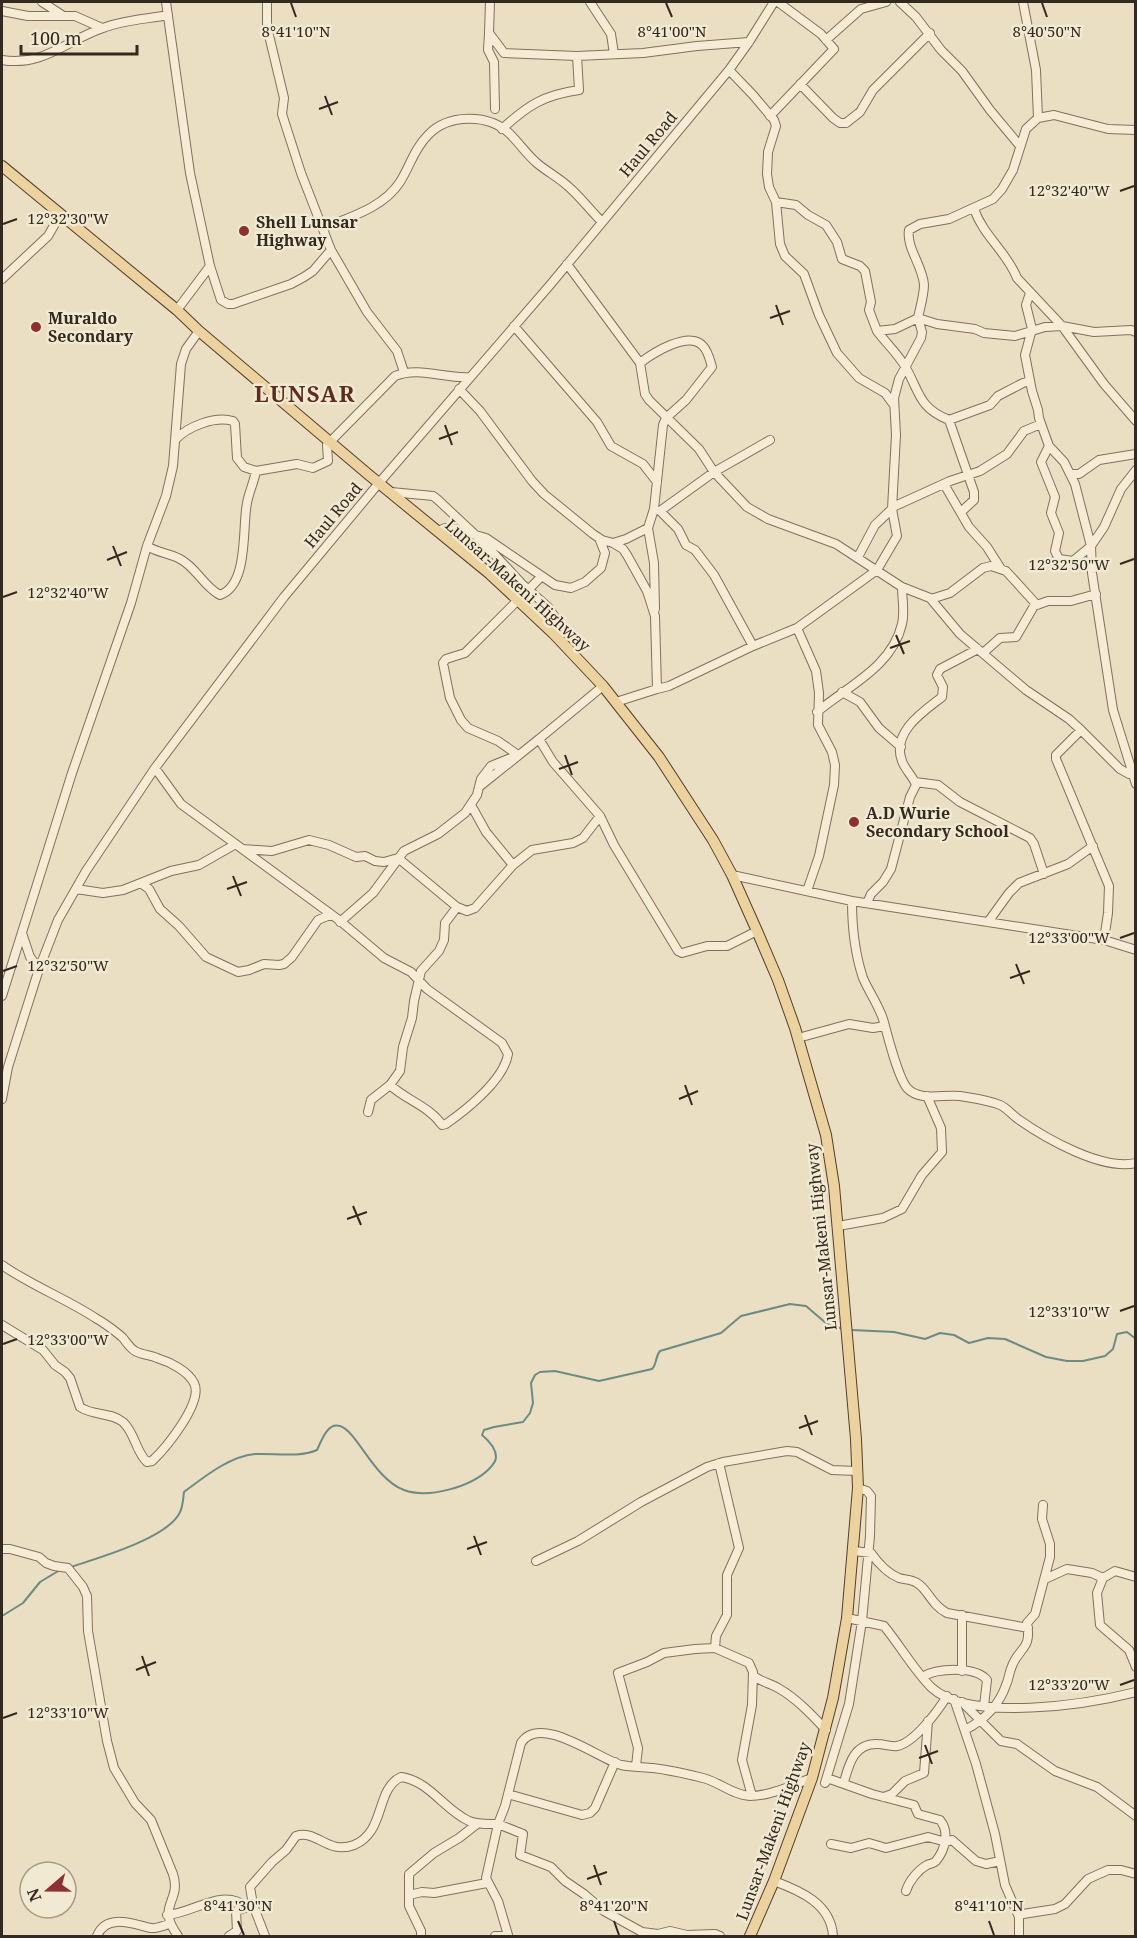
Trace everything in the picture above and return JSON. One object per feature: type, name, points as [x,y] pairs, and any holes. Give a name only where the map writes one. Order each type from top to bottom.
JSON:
[{"type":"main road","name":"Lunsar-Makeni Highway","points":[[2,165],[438,531],[553,633],[603,686],[686,795],[732,875],[778,980],[798,1038],[826,1135],[838,1226],[858,1488],[854,1551],[842,1658],[826,1730],[812,1778],[774,1881],[750,1936]]},
{"type":"street","points":[[42,2],[62,15]]},
{"type":"street","points":[[166,2],[190,172],[210,266],[221,300],[233,304],[291,284],[313,271],[331,250]]},
{"type":"street","points":[[267,2],[267,27],[284,98],[282,114],[301,173],[331,250],[367,312],[397,351],[404,372]]},
{"type":"street","points":[[490,2],[488,50],[494,62],[495,109]]},
{"type":"street","points":[[590,2],[611,34],[614,54]]},
{"type":"street","points":[[770,116],[834,49],[801,17],[776,2]]},
{"type":"street","name":"Haul Road","points":[[2,1099],[8,1067],[39,969],[58,920],[155,768],[284,597],[729,69],[776,2]]},
{"type":"street","points":[[826,40],[861,9],[886,2]]},
{"type":"street","points":[[900,2],[962,71],[1020,146]]},
{"type":"street","points":[[1023,2],[1036,70],[1038,118]]},
{"type":"street","points":[[2,11],[28,16],[75,16],[102,28]]},
{"type":"street","points":[[2,60],[21,63],[44,57],[102,28],[168,15]]},
{"type":"street","points":[[489,33],[504,53],[577,56],[749,42]]},
{"type":"street","points":[[800,84],[833,118],[840,123],[846,123],[860,112],[873,90],[930,33]]},
{"type":"street","points":[[502,129],[519,113],[545,97],[579,90],[577,56]]},
{"type":"street","points":[[729,69],[776,126],[768,152],[767,174],[769,187],[776,202],[780,244],[785,256],[808,281],[819,315],[837,353],[859,378],[885,393],[894,406]]},
{"type":"street","points":[[616,702],[669,686],[797,628],[878,570],[897,536],[892,509],[896,435],[894,406],[899,379],[922,332],[918,318],[924,285],[909,239],[909,230],[920,224],[949,219],[993,199],[1013,170],[1026,129],[1038,118],[1054,115],[1108,129],[1136,130]]},
{"type":"street","points":[[323,228],[356,215],[386,197],[400,183],[417,147],[442,123],[456,119],[478,120],[509,133],[539,165],[570,188],[602,222]]},
{"type":"street","points":[[776,202],[796,205],[826,225],[837,242],[842,259],[860,266],[865,271],[871,302],[869,310],[877,331],[906,367],[925,405],[936,414],[949,420],[990,405],[998,396],[1030,381]]},
{"type":"street","points":[[974,209],[980,225],[1013,268],[1017,278],[1062,326],[1104,384],[1136,420]]},
{"type":"street","points":[[2,279],[48,236],[60,215]]},
{"type":"street","points":[[567,264],[640,363],[645,394],[666,418],[699,449],[714,472],[747,507],[768,519],[836,544],[902,586],[931,599],[960,634],[1026,690],[1069,719],[1120,769],[1126,773],[1134,772]]},
{"type":"street","points":[[177,310],[210,266]]},
{"type":"street","points":[[1030,293],[1026,305],[1031,333],[1025,355],[1030,381],[1049,446],[1064,462],[1080,500],[1091,546],[1092,573],[1113,710],[1136,784]]},
{"type":"street","points":[[877,331],[895,329],[918,318],[937,324],[975,329],[984,333],[1015,336],[1045,327],[1062,326],[1094,332],[1131,330],[1136,332]]},
{"type":"street","points":[[514,326],[597,422],[611,446],[643,464],[657,482]]},
{"type":"street","points":[[2,996],[72,773],[131,603],[147,546],[166,496],[173,466],[183,357],[199,331]]},
{"type":"street","points":[[640,363],[651,355],[679,342],[696,341],[706,350],[712,367],[686,400],[666,418],[662,432],[657,510],[648,528],[654,563],[657,689]]},
{"type":"street","points":[[175,440],[193,428],[218,419],[233,421],[236,429],[237,458],[244,467],[256,471],[297,464],[308,468],[320,466],[328,461],[326,447],[330,442],[388,381],[404,372],[456,378],[470,377]]},
{"type":"street","points":[[459,389],[486,419],[544,494],[599,538],[623,549],[647,591],[655,616]]},
{"type":"street","points":[[177,410],[187,424],[193,428]]},
{"type":"street","points":[[949,420],[974,492],[974,500],[961,512]]},
{"type":"street","points":[[858,557],[875,525],[892,509],[944,484],[969,475],[1003,457],[1024,431],[1041,424]]},
{"type":"street","points":[[657,510],[714,472],[770,440]]},
{"type":"street","points":[[1049,446],[1041,462],[1055,497],[1051,513],[1059,533],[1055,551],[1057,556],[1064,561],[1073,561],[1091,546],[1104,527],[1121,489],[1136,470]]},
{"type":"street","points":[[1070,474],[1079,474],[1099,460],[1136,454]]},
{"type":"street","points":[[147,546],[154,551],[179,558],[213,591],[220,595],[225,594],[236,580],[243,562],[247,502],[256,471]]},
{"type":"street","points":[[944,484],[969,527],[1002,569],[1015,579],[1037,604]]},
{"type":"street","points":[[391,492],[433,496],[549,607],[556,623],[553,633]]},
{"type":"street","points":[[657,510],[678,529],[686,545],[695,550],[714,576],[753,646]]},
{"type":"street","points":[[438,531],[445,528],[473,532],[486,537],[541,577],[555,585],[565,587],[577,586],[585,582],[602,568],[605,553],[599,538]]},
{"type":"street","points":[[613,543],[648,528]]},
{"type":"street","points":[[931,599],[950,593],[983,568],[991,566],[1002,569]]},
{"type":"street","points":[[518,755],[498,741],[468,728],[461,720],[450,698],[443,663],[446,659],[465,653],[541,577]]},
{"type":"street","points":[[817,712],[872,671],[884,658],[902,626],[902,586]]},
{"type":"street","points":[[867,903],[871,894],[883,882],[891,869],[910,797],[916,785],[903,763],[901,747],[906,729],[915,717],[942,697],[943,687],[937,675],[940,669],[981,651],[1000,638],[1016,637],[1027,615],[1037,604],[1048,601],[1071,601],[1096,594]]},
{"type":"street","points":[[797,628],[816,671],[819,693],[818,725],[832,752],[835,774],[819,856],[807,891]]},
{"type":"street","points":[[340,922],[373,893],[408,848],[438,834],[454,823],[471,805],[485,771],[491,766],[518,755],[603,686]]},
{"type":"street","points":[[842,692],[860,702],[879,728],[901,747]]},
{"type":"street","points":[[1081,730],[1056,755],[1056,759],[1109,886],[1104,940]]},
{"type":"street","points":[[539,739],[567,780],[600,816],[614,846],[678,951],[707,946],[727,946],[757,931]]},
{"type":"street","points":[[155,768],[181,804],[340,922],[384,958],[411,972],[428,989],[502,1043],[507,1050],[507,1060],[491,1084],[470,1107],[446,1124],[442,1125],[436,1116],[397,1092],[390,1085]]},
{"type":"street","points":[[915,782],[938,785],[960,802],[1030,838],[1044,874]]},
{"type":"street","points":[[471,805],[486,832],[513,865]]},
{"type":"street","points":[[398,858],[457,907],[467,911],[475,908],[513,865],[532,850],[573,843],[584,838],[600,816]]},
{"type":"street","points":[[76,889],[103,893],[123,891],[171,871],[199,865],[239,847],[272,851],[309,840],[329,845],[356,857],[365,856],[375,861],[384,862],[398,858]]},
{"type":"street","points":[[988,922],[1019,883],[1068,864],[1093,846]]},
{"type":"street","points":[[732,875],[852,901],[1104,940],[1136,950]]},
{"type":"street","points":[[142,884],[149,889],[160,909],[187,933],[206,957],[238,972],[264,964],[284,964],[292,957],[318,920],[330,915]]},
{"type":"street","points":[[852,901],[854,939],[863,977],[878,1006],[905,1085],[915,1094],[959,1096],[985,1100],[1003,1106],[1016,1118],[1066,1148],[1096,1159],[1125,1165],[1136,1163]]},
{"type":"street","points":[[368,1112],[371,1100],[390,1085],[400,1071],[403,1047],[423,967],[439,951],[444,940],[445,923],[457,907]]},
{"type":"street","points":[[22,933],[30,957],[39,969]]},
{"type":"street","points":[[798,1038],[849,1024],[873,1028],[885,1026]]},
{"type":"street","points":[[838,1226],[883,1218],[902,1209],[922,1175],[942,1152],[941,1128],[927,1096]]},
{"type":"street","points":[[2,1265],[33,1285],[98,1319],[122,1336],[135,1351],[179,1368],[194,1382],[196,1393],[194,1400],[175,1436],[163,1452],[152,1461],[147,1462],[125,1423],[111,1416],[98,1415],[80,1407],[70,1378],[65,1372],[55,1365],[43,1350],[2,1325]]},
{"type":"street","points":[[536,1561],[578,1541],[641,1502],[719,1463],[787,1451],[796,1452],[832,1470],[857,1471]]},
{"type":"street","points":[[715,1648],[716,1636],[727,1615],[728,1575],[739,1548],[719,1463]]},
{"type":"street","points":[[858,1488],[867,1491],[871,1496],[862,1621],[849,1704],[826,1780],[844,1782],[914,1805],[918,1814],[940,1820],[945,1827],[946,1842],[935,1862],[926,1866],[910,1880],[906,1891]]},
{"type":"street","points":[[965,1730],[981,1721],[989,1706],[1006,1687],[1012,1665],[1026,1646],[1029,1637],[1027,1623],[1035,1614],[1045,1579],[1050,1544],[1043,1524],[1042,1505]]},
{"type":"street","points":[[2,1550],[10,1549],[39,1557],[54,1566],[68,1568],[78,1579],[87,1596],[88,1631],[114,1768],[135,1803],[151,1820],[175,1883],[168,1919],[178,1936]]},
{"type":"street","points":[[854,1551],[871,1553],[890,1573],[920,1584],[937,1608],[947,1613],[1028,1628]]},
{"type":"street","points":[[1045,1579],[1067,1569],[1103,1578]]},
{"type":"street","points":[[1136,1577],[1115,1571],[1103,1578],[1097,1593],[1100,1625],[1132,1653],[1136,1667]]},
{"type":"street","points":[[962,1615],[963,1671]]},
{"type":"street","points":[[847,1618],[884,1626],[932,1688],[954,1699],[1001,1741],[1017,1744],[1054,1771],[1097,1787],[1136,1816]]},
{"type":"street","points":[[636,1766],[638,1748],[618,1673],[664,1653],[715,1648],[744,1659],[752,1667],[752,1706],[741,1753],[752,1796]]},
{"type":"street","points":[[922,1677],[930,1672],[943,1669],[985,1677],[989,1706]]},
{"type":"street","points":[[753,1675],[780,1689],[826,1730]]},
{"type":"street","points":[[954,1699],[989,1706],[1056,1706],[1101,1701],[1136,1692]]},
{"type":"street","points":[[844,1782],[850,1760],[858,1750],[870,1744],[899,1746],[914,1736],[954,1699]]},
{"type":"street","points":[[954,1699],[965,1730],[1005,1885],[1019,1917],[1019,1936]]},
{"type":"street","points":[[884,1797],[892,1794],[905,1780],[924,1773],[928,1721]]},
{"type":"street","points":[[495,1936],[508,1936],[498,1901],[487,1882],[489,1862],[521,1743],[527,1735],[545,1734],[569,1740],[615,1762],[701,1778],[752,1796],[785,1788],[812,1778]]},
{"type":"street","points":[[508,1794],[582,1815],[587,1814],[595,1808],[615,1762]]},
{"type":"street","points":[[265,1936],[250,1906],[250,1887],[272,1862],[286,1850],[296,1836],[307,1835],[336,1847],[356,1844],[373,1828],[387,1791],[394,1782],[401,1777],[406,1777],[433,1792],[462,1817],[477,1824],[498,1824],[522,1833],[520,1856],[551,1868],[604,1911],[642,1932],[658,1934],[670,1931],[687,1935],[715,1934],[720,1936]]},
{"type":"street","points":[[421,1936],[421,1931],[409,1906],[409,1874],[434,1853],[477,1824]]},
{"type":"street","points":[[831,1844],[851,1848],[868,1843],[886,1848],[928,1837],[946,1842],[952,1840],[976,1861],[986,1864],[1000,1861]]},
{"type":"street","points":[[1016,1910],[1023,1914],[1055,1909],[1065,1904],[1088,1879],[1108,1870],[1121,1870],[1136,1874]]},
{"type":"street","points":[[774,1881],[794,1889],[820,1905],[830,1920],[833,1936]]},
{"type":"street","points":[[409,1895],[422,1892],[434,1893],[487,1882]]},
{"type":"street","points":[[97,1936],[101,1929],[117,1920],[152,1928],[168,1919],[218,1899],[229,1899],[250,1906]]},
{"type":"street","points":[[229,1936],[237,1931],[236,1911],[250,1906]]},
{"type":"waterway","points":[[71,1567],[113,1553],[160,1532],[179,1514],[184,1492],[227,1463],[255,1454],[294,1455],[317,1450],[331,1427],[340,1426],[346,1430],[384,1476],[404,1490],[425,1493],[449,1490],[472,1481],[493,1465],[496,1459],[495,1450],[482,1435],[484,1430],[523,1422],[530,1413],[533,1403],[531,1383],[535,1375],[540,1372],[555,1371],[599,1381],[652,1369],[660,1351],[721,1333],[741,1316],[790,1304],[806,1306],[827,1324],[843,1329]]},
{"type":"waterway","points":[[852,1330],[894,1332],[925,1339],[940,1333],[954,1335],[969,1343],[988,1338],[1005,1339],[1046,1357],[1067,1361],[1083,1361],[1105,1356],[1113,1349],[1117,1334],[1127,1332],[1136,1339]]},
{"type":"waterway","points":[[2,1616],[23,1603],[40,1582],[60,1570]]},
{"type":"place","name":"Shell Lunsar Highway","points":[[244,231]]},
{"type":"place","name":"Muraldo Secondary","points":[[36,327]]},
{"type":"place","name":"A.D Wurie Secondary School","points":[[854,822]]},
{"type":"district","name":"LUNSAR","points":[[305,393]]}]
